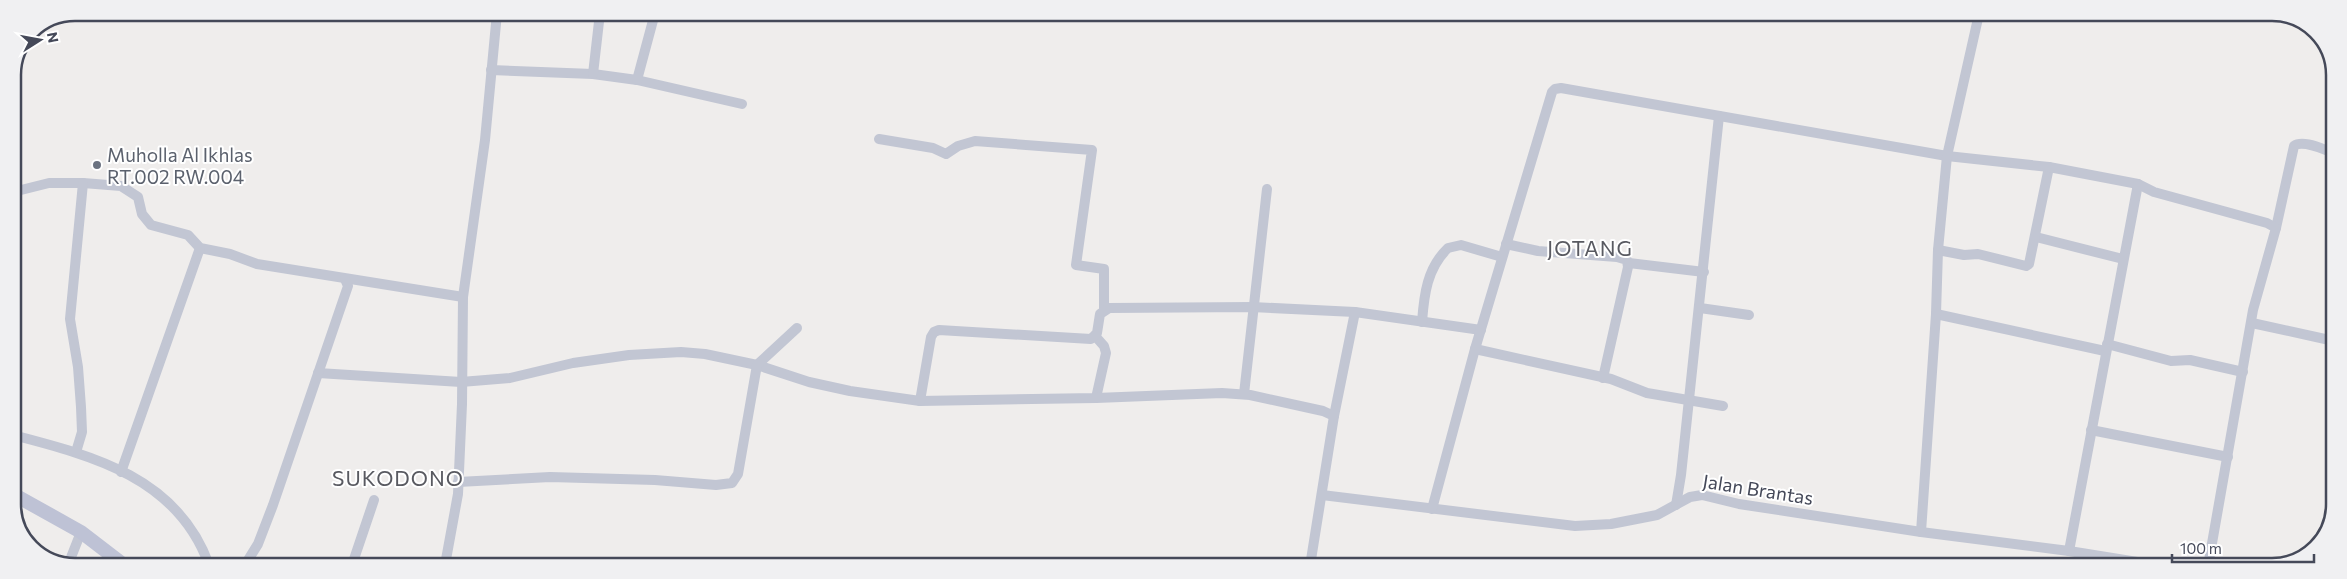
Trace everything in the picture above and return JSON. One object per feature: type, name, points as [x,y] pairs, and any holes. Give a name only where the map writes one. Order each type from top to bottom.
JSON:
[{"type":"main road","points":[[21,498],[81,532],[115,558]]},
{"type":"street","points":[[446,558],[458,494],[463,297],[486,140],[490,70],[496,21]]},
{"type":"street","points":[[592,74],[599,21]]},
{"type":"street","points":[[637,80],[653,21]]},
{"type":"street","points":[[1921,532],[1936,314],[1938,250],[1947,156],[1977,21]]},
{"type":"street","points":[[490,70],[592,74],[637,80],[742,104]]},
{"type":"street","points":[[1432,508],[1502,257],[1554,89],[1561,88],[1947,156],[2049,167],[2138,184],[2154,192],[2267,223],[2276,228]]},
{"type":"street","points":[[1676,505],[1700,308],[1720,116]]},
{"type":"street","points":[[879,139],[933,148],[946,154],[958,146],[975,141],[1092,150],[1076,265],[1104,269],[1104,309],[1100,314],[1096,337]]},
{"type":"street","points":[[2209,558],[2253,310],[2276,228],[2294,146],[2298,144],[2306,145],[2326,150]]},
{"type":"street","points":[[1938,250],[1964,255],[1978,254],[2026,266],[2029,264],[2049,167]]},
{"type":"street","points":[[21,190],[49,183],[121,186],[138,197],[142,214],[151,225],[188,235],[200,248],[230,254],[257,264],[463,297]]},
{"type":"street","points":[[76,452],[82,432],[81,407],[78,366],[70,320],[83,183]]},
{"type":"street","points":[[2069,551],[2138,184]]},
{"type":"street","points":[[1244,394],[1267,189]]},
{"type":"street","points":[[2036,237],[2123,259]]},
{"type":"street","points":[[1506,244],[1538,251],[1625,258],[1629,263],[1704,272]]},
{"type":"street","points":[[1422,322],[1426,285],[1432,270],[1448,248],[1461,245],[1502,257]]},
{"type":"street","points":[[121,472],[200,248]]},
{"type":"street","points":[[1603,378],[1629,263]]},
{"type":"street","points":[[249,558],[258,544],[300,432],[348,286],[345,279]]},
{"type":"street","points":[[1104,309],[1255,307],[1355,312],[1481,330]]},
{"type":"street","points":[[1700,308],[1749,315]]},
{"type":"street","points":[[1311,558],[1334,416],[1355,312]]},
{"type":"street","points":[[1936,314],[2171,361],[2190,360],[2243,372]]},
{"type":"street","points":[[2252,322],[2326,339]]},
{"type":"street","points":[[458,482],[550,477],[655,480],[716,485],[732,483],[738,474],[757,365],[797,328]]},
{"type":"street","points":[[920,401],[934,332],[939,330],[1087,339],[1096,337]]},
{"type":"street","points":[[1096,337],[1104,346],[1106,353],[1096,398]]},
{"type":"street","points":[[1476,349],[1603,378],[1647,393],[1723,406]]},
{"type":"street","points":[[318,373],[462,382],[510,378],[573,363],[661,353],[705,354],[757,365],[809,382],[920,401],[1096,398],[1222,393],[1244,394],[1324,411],[1334,416]]},
{"type":"street","points":[[2091,430],[2228,457]]},
{"type":"street","points":[[21,437],[76,452],[139,480],[181,513],[202,544],[207,558]]},
{"type":"street","name":"Jalan Brantas","points":[[1322,494],[1575,526],[1611,524],[1656,515],[1690,497],[1702,495],[1739,504],[1921,532],[2112,558]]},
{"type":"street","points":[[354,558],[374,500]]},
{"type":"street","points":[[71,558],[81,532]]},
{"type":"place","name":"Muholla Al Ikhlas RT.002 RW.004","points":[[97,165]]},
{"type":"district","name":"JOTANG","points":[[1590,247]]},
{"type":"district","name":"SUKODONO","points":[[398,477]]}]
